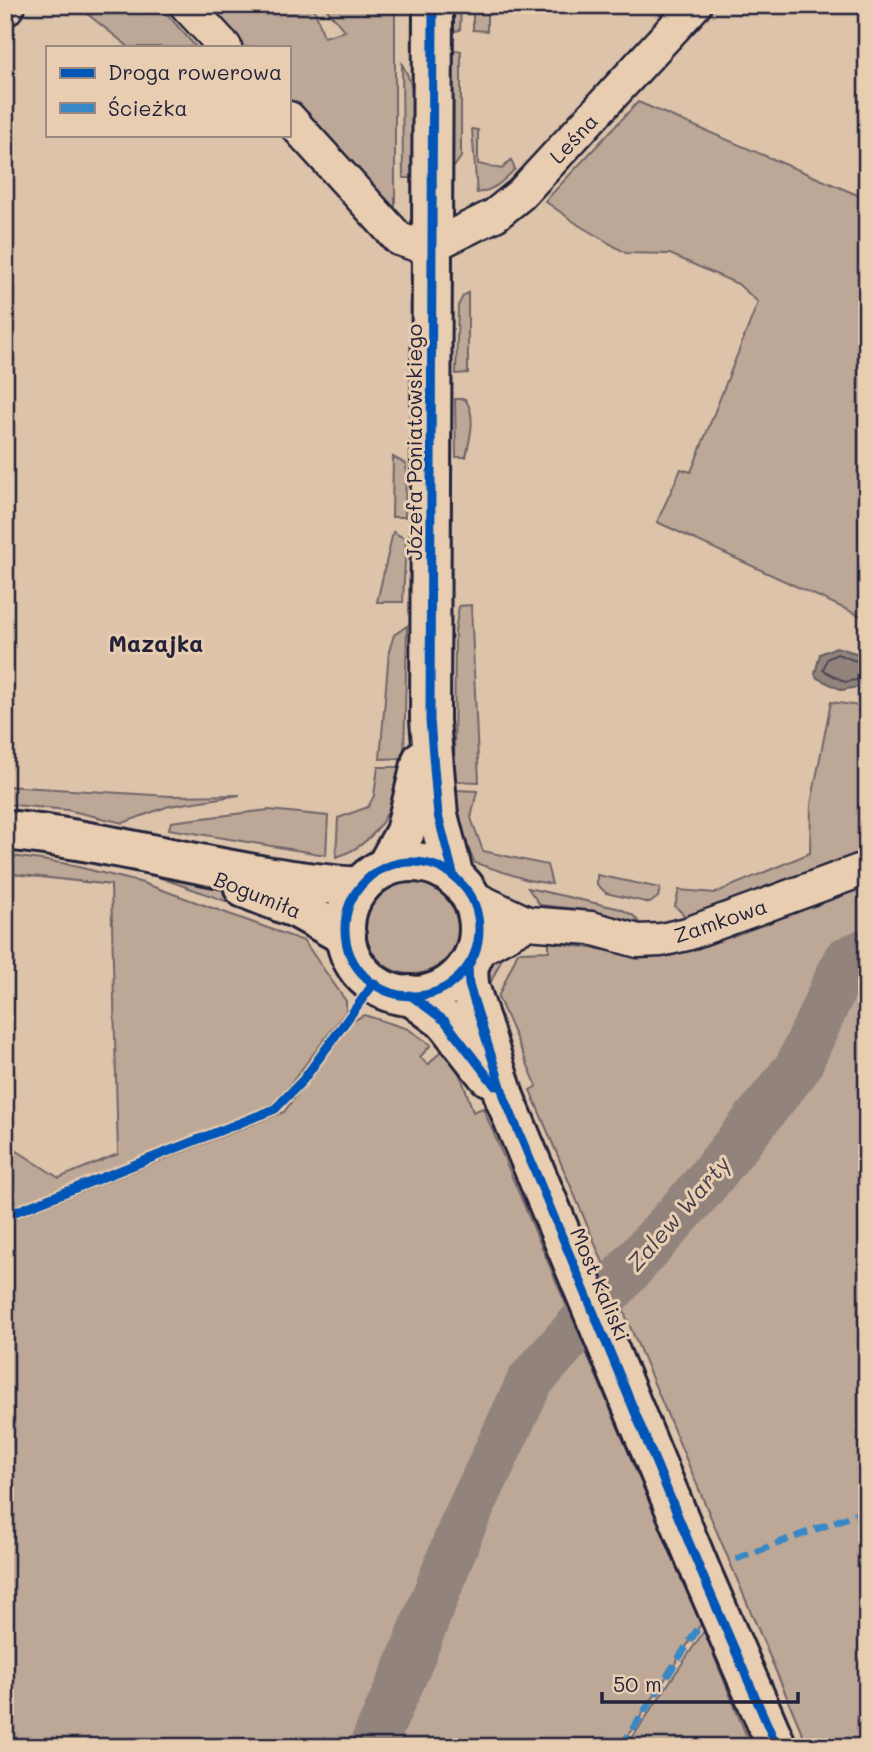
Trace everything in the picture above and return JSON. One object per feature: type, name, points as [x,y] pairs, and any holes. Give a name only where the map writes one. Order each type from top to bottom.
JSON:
[{"type":"street","points":[[5,10],[9,5]]},
{"type":"street","points":[[186,5],[224,46]]},
{"type":"street","name":"Józefa Poniatowskiego","points":[[433,5],[430,720],[438,815],[462,886]]},
{"type":"street","name":"Leśna","points":[[432,246],[495,215],[521,194],[695,5]]},
{"type":"street","points":[[290,119],[399,239],[420,246],[432,246]]},
{"type":"street","name":"Józefa Poniatowskiego","points":[[373,877],[397,851],[408,822],[430,720]]},
{"type":"street","name":"Bogumiła","points":[[5,830],[80,839],[308,883],[373,877]]},
{"type":"street","name":"Bogumiła","points":[[167,857],[298,909],[346,936]]},
{"type":"street","points":[[505,1100],[469,985],[471,959],[478,922],[462,886],[439,867],[421,863],[373,877],[348,910],[346,936],[352,956],[363,974],[385,990],[410,995],[437,991],[459,976],[471,959],[527,923]]},
{"type":"street","name":"Zamkowa","points":[[462,886],[527,923],[572,925],[638,941],[661,940],[867,868]]},
{"type":"street","points":[[410,995],[445,1021],[505,1100]]},
{"type":"street","name":"Most Kaliski","points":[[505,1100],[778,1747]]},
{"type":"shaded area","points":[[76,5],[159,5],[195,46],[128,46]]},
{"type":"shaded area","points":[[202,5],[313,5],[324,37],[345,31],[323,5],[395,5],[395,207],[390,207],[379,199],[290,101],[290,46],[239,46]]},
{"type":"shaded area","points":[[450,5],[461,5],[460,30],[456,31],[449,23]]},
{"type":"shaded area","points":[[473,5],[487,5],[487,31],[473,30]]},
{"type":"shaded area","points":[[456,50],[461,51],[461,157],[449,174],[450,59]]},
{"type":"shaded area","points":[[402,64],[415,105],[415,178],[403,178]]},
{"type":"shaded area","points":[[638,102],[867,199],[867,619],[657,522],[681,469],[691,472],[758,302],[738,284],[670,254],[626,253],[580,226],[545,201]]},
{"type":"shaded area","points":[[472,129],[478,130],[478,164],[502,169],[511,160],[515,169],[494,187],[477,193]]},
{"type":"shaded area","points":[[468,293],[468,373],[456,374],[458,306],[463,296]]},
{"type":"shaded area","points":[[455,399],[465,399],[471,412],[466,457],[456,457]]},
{"type":"shaded area","points":[[393,457],[406,464],[405,517],[392,517]]},
{"type":"shaded area","points":[[393,532],[406,539],[403,602],[377,602]]},
{"type":"shaded area","points":[[471,605],[479,782],[454,781],[455,631],[459,606]]},
{"type":"shaded area","points":[[407,626],[404,758],[380,759],[389,651],[394,635]]},
{"type":"shaded area","points":[[831,702],[867,707],[867,857],[687,918],[675,906],[679,890],[715,893],[810,853],[811,804]]},
{"type":"shaded area","points":[[378,767],[403,767],[389,810],[363,843],[336,857],[338,818],[368,807],[374,796]]},
{"type":"shaded area","points":[[5,786],[170,796],[240,795],[169,806],[123,823],[67,810],[5,804]]},
{"type":"shaded area","points":[[455,790],[477,791],[471,818],[483,851],[547,865],[552,884],[528,880],[475,863],[463,838]]},
{"type":"shaded area","points":[[269,810],[328,816],[326,855],[169,829],[171,822]]},
{"type":"shaded area","points":[[5,855],[62,863],[143,883],[304,941],[346,1001],[346,1011],[279,1099],[263,1109],[5,1214],[5,1143],[59,1178],[118,1154],[111,885],[5,873]]},
{"type":"shaded area","points":[[147,873],[199,881],[286,913],[279,920]]},
{"type":"shaded area","points":[[597,875],[660,888],[658,897],[650,903],[606,893],[597,884]]},
{"type":"shaded area","points":[[867,880],[867,1747],[808,1747],[530,1090],[537,1086],[498,997],[518,952],[549,951],[549,942],[646,956]]},
{"type":"shaded area","points":[[412,882],[430,886],[444,896],[454,910],[458,928],[454,946],[444,960],[430,970],[412,974],[394,970],[380,960],[370,946],[366,928],[370,910],[380,896],[394,886]]},
{"type":"shaded area","points":[[528,888],[621,909],[634,916],[641,925],[576,909],[540,905]]},
{"type":"shaded area","points":[[324,935],[362,989],[357,994],[320,941]]},
{"type":"shaded area","points":[[508,945],[482,1001],[484,960]]},
{"type":"shaded area","points":[[371,995],[410,1008],[407,1016],[366,1001]]},
{"type":"shaded area","points":[[364,1015],[408,1029],[431,1045],[420,1057],[428,1065],[441,1051],[458,1071],[473,1112],[483,1108],[701,1624],[621,1747],[5,1747],[5,1222],[284,1112],[351,1022]]},
{"type":"shaded area","points":[[704,1631],[751,1747],[626,1747]]},
{"type":"water","points":[[836,647],[859,654],[867,661],[863,686],[842,690],[817,678],[815,674],[820,654]]},
{"type":"waterway","name":"Zalew Warty","points":[[372,1747],[408,1666],[462,1527],[530,1381],[701,1189],[798,1067],[846,960],[867,951]]},
{"type":"marked path","points":[[736,1559],[867,1510]]},
{"type":"marked path","points":[[621,1747],[701,1624]]},
{"type":"cycle path","points":[[433,5],[430,720],[438,815],[454,877]]},
{"type":"cycle path","points":[[412,862],[437,868],[459,882],[473,904],[479,929],[473,954],[459,976],[437,990],[412,996],[387,990],[365,976],[351,954],[345,929],[351,904],[365,882],[387,868],[412,862]]},
{"type":"cycle path","points":[[468,966],[469,985],[505,1099],[702,1574],[777,1747]]},
{"type":"cycle path","points":[[5,1216],[275,1109],[303,1080],[374,983]]},
{"type":"cycle path","points":[[410,995],[445,1021],[495,1086]]},
{"type":"district","name":"Mazajka","points":[[156,643]]}]
